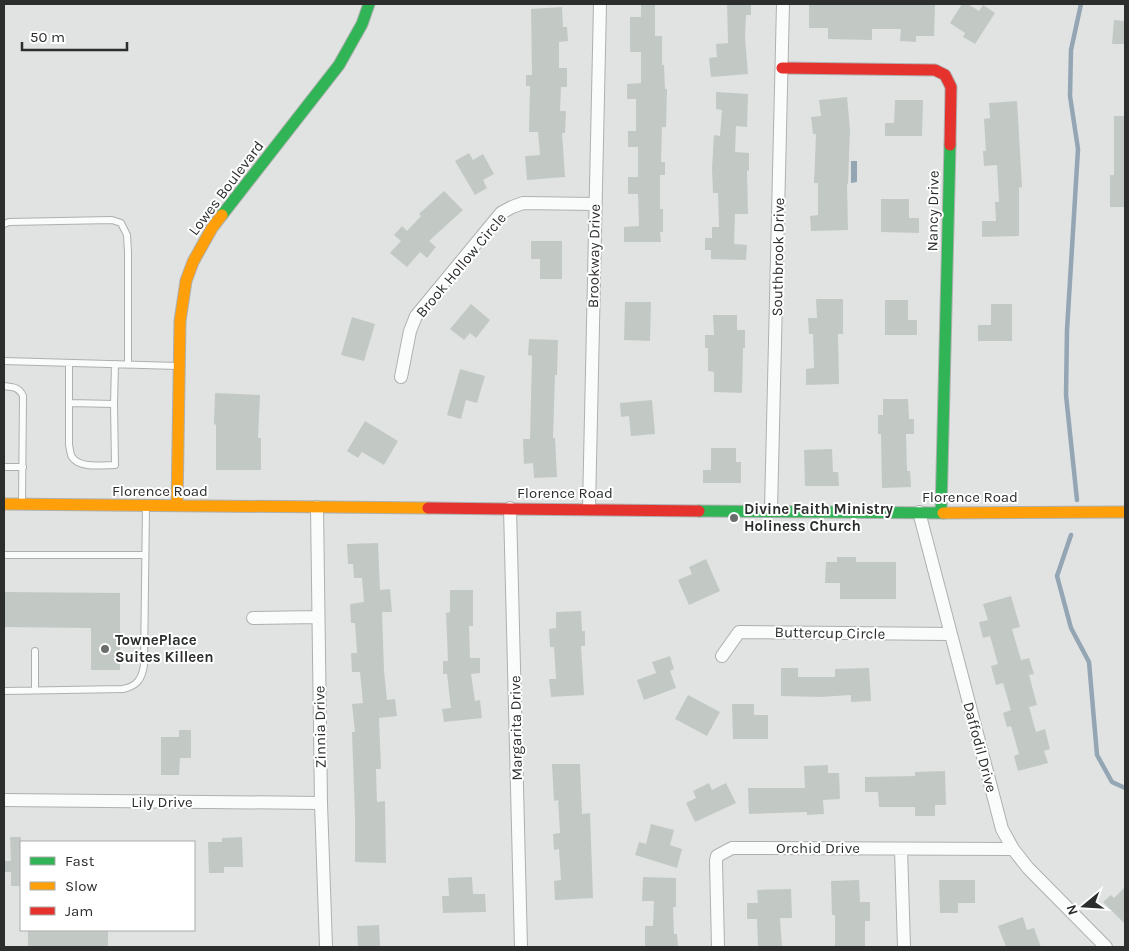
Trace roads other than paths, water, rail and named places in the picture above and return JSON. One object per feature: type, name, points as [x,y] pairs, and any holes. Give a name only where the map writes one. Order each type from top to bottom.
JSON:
[{"type":"street","name":"Lowes Boulevard","points":[[176,506],[182,302],[186,281],[193,262],[212,228],[340,65],[358,31],[369,4]]},
{"type":"street","name":"Brookway Drive","points":[[589,508],[594,204],[600,4]]},
{"type":"street","name":"Southbrook Drive","points":[[771,510],[783,4]]},
{"type":"street","name":"Nancy Drive","points":[[782,68],[935,70],[945,74],[950,87],[941,512]]},
{"type":"street","name":"Brook Hollow Circle","points":[[401,377],[408,338],[416,316],[501,214],[512,207],[524,203],[594,204]]},
{"type":"street","name":"Florence Road","points":[[4,504],[1125,512]]},
{"type":"street","name":"Zinnia Drive","points":[[317,507],[321,803],[326,947]]},
{"type":"street","name":"Margarita Drive","points":[[510,508],[521,947]]},
{"type":"street","name":"Daffodil Drive","points":[[919,512],[1002,829],[1013,849],[1028,868],[1106,947]]},
{"type":"street","points":[[253,618],[318,617]]},
{"type":"street","name":"Buttercup Circle","points":[[722,656],[739,632],[950,634]]},
{"type":"street","name":"Lily Drive","points":[[4,800],[321,803]]},
{"type":"street","name":"Orchid Drive","points":[[718,947],[717,856],[728,849],[1013,849]]},
{"type":"street","points":[[901,849],[904,947]]},
{"type":"lane","points":[[4,224],[9,222],[112,220],[121,223],[127,234],[128,252],[128,365]]},
{"type":"lane","points":[[4,361],[179,366]]},
{"type":"lane","points":[[69,364],[69,445],[72,457],[79,463],[115,465],[115,364]]},
{"type":"lane","points":[[4,386],[13,386],[20,390],[23,396],[22,504]]},
{"type":"lane","points":[[70,403],[114,404]]},
{"type":"lane","points":[[4,467],[23,467]]},
{"type":"lane","points":[[4,691],[123,689],[131,687],[141,678],[144,665],[146,506]]},
{"type":"lane","points":[[4,555],[145,555]]},
{"type":"lane","points":[[35,690],[36,651]]},
{"type":"water","points":[[851,161],[857,161],[857,182],[851,183]]},
{"type":"waterway","points":[[1077,500],[1066,395],[1067,330],[1078,149],[1070,96],[1071,50],[1081,4]]},
{"type":"waterway","points":[[1071,535],[1057,576],[1071,628],[1089,662],[1097,755],[1112,782],[1125,788]]},
{"type":"place","name":"Divine Faith Ministry Holiness Church","points":[[734,518]]},
{"type":"place","name":"TownePlace Suites Killeen","points":[[105,649]]}]
